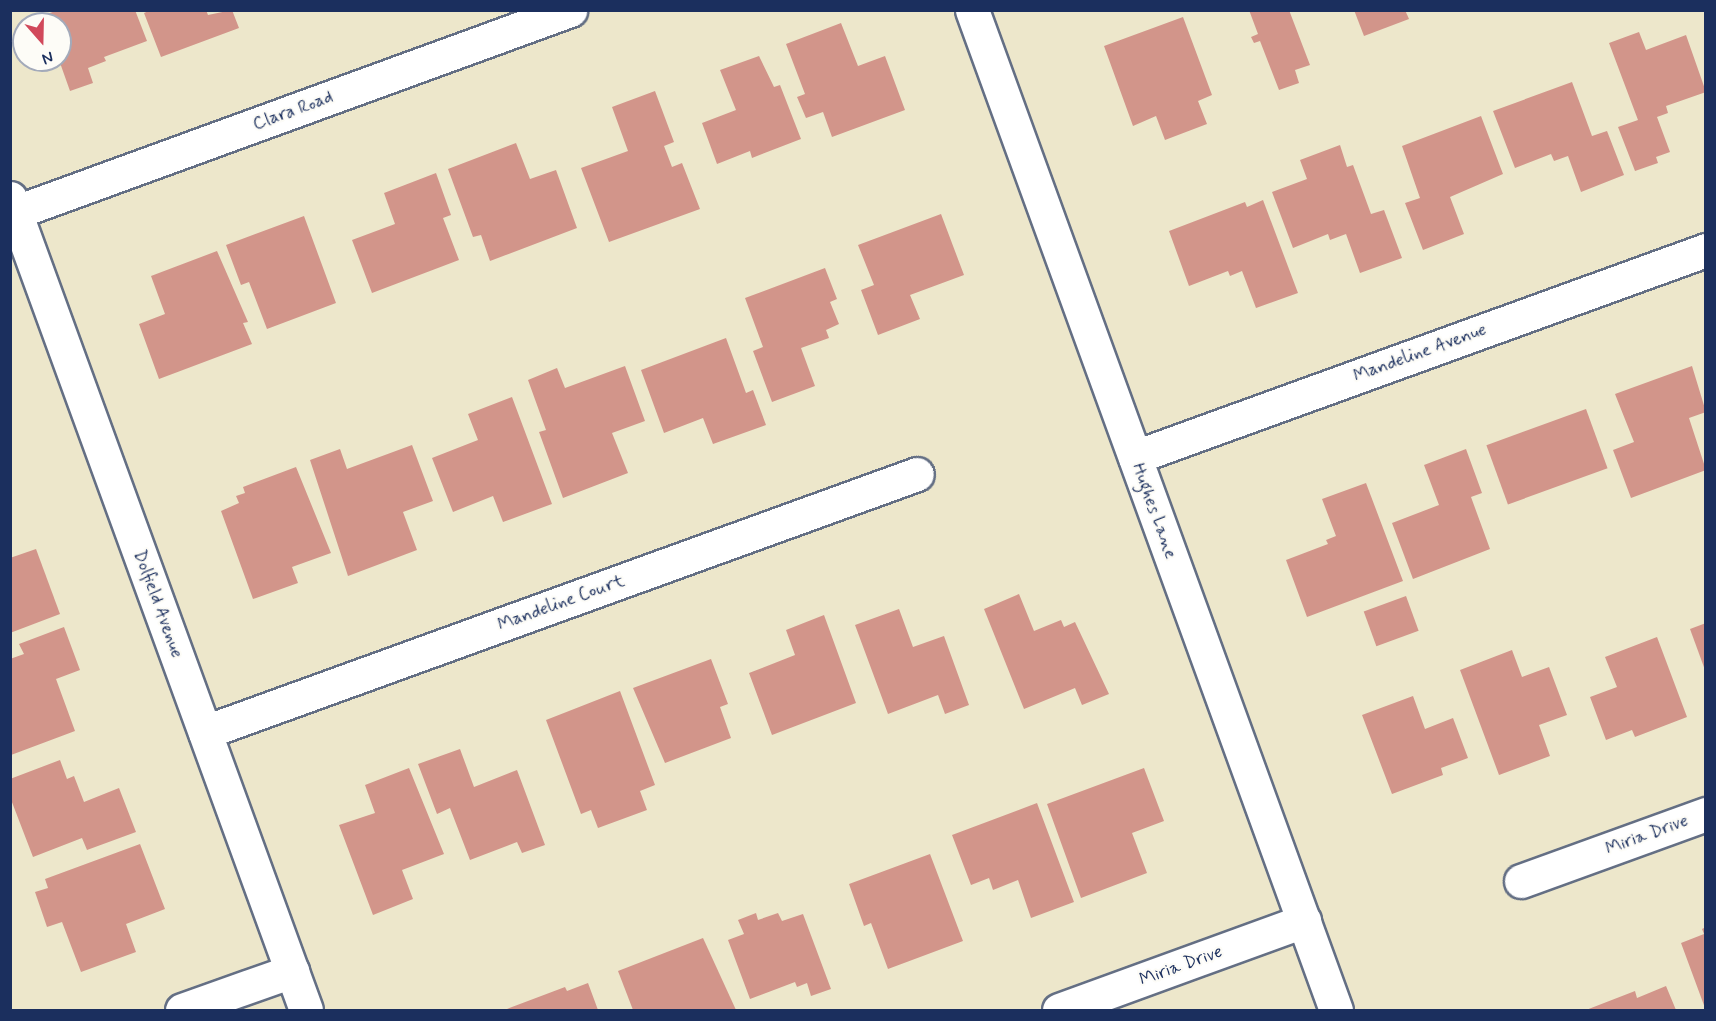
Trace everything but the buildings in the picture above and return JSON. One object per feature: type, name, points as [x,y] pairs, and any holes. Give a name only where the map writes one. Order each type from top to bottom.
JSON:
[{"type":"street","name":"Clara Road","points":[[13,205],[570,10]]},
{"type":"street","name":"Hughes Lane","points":[[972,10],[1336,1011]]},
{"type":"street","name":"Dolfield Avenue","points":[[13,205],[306,1011]]},
{"type":"street","name":"Mandeline Avenue","points":[[1135,457],[1706,250]]},
{"type":"street","name":"Mandeline Court","points":[[205,732],[917,474]]},
{"type":"street","name":"Miria Drive","points":[[1521,881],[1706,814]]},
{"type":"street","name":"Miria Drive","points":[[1059,1011],[1304,921]]},
{"type":"street","points":[[182,1011],[292,970]]}]
